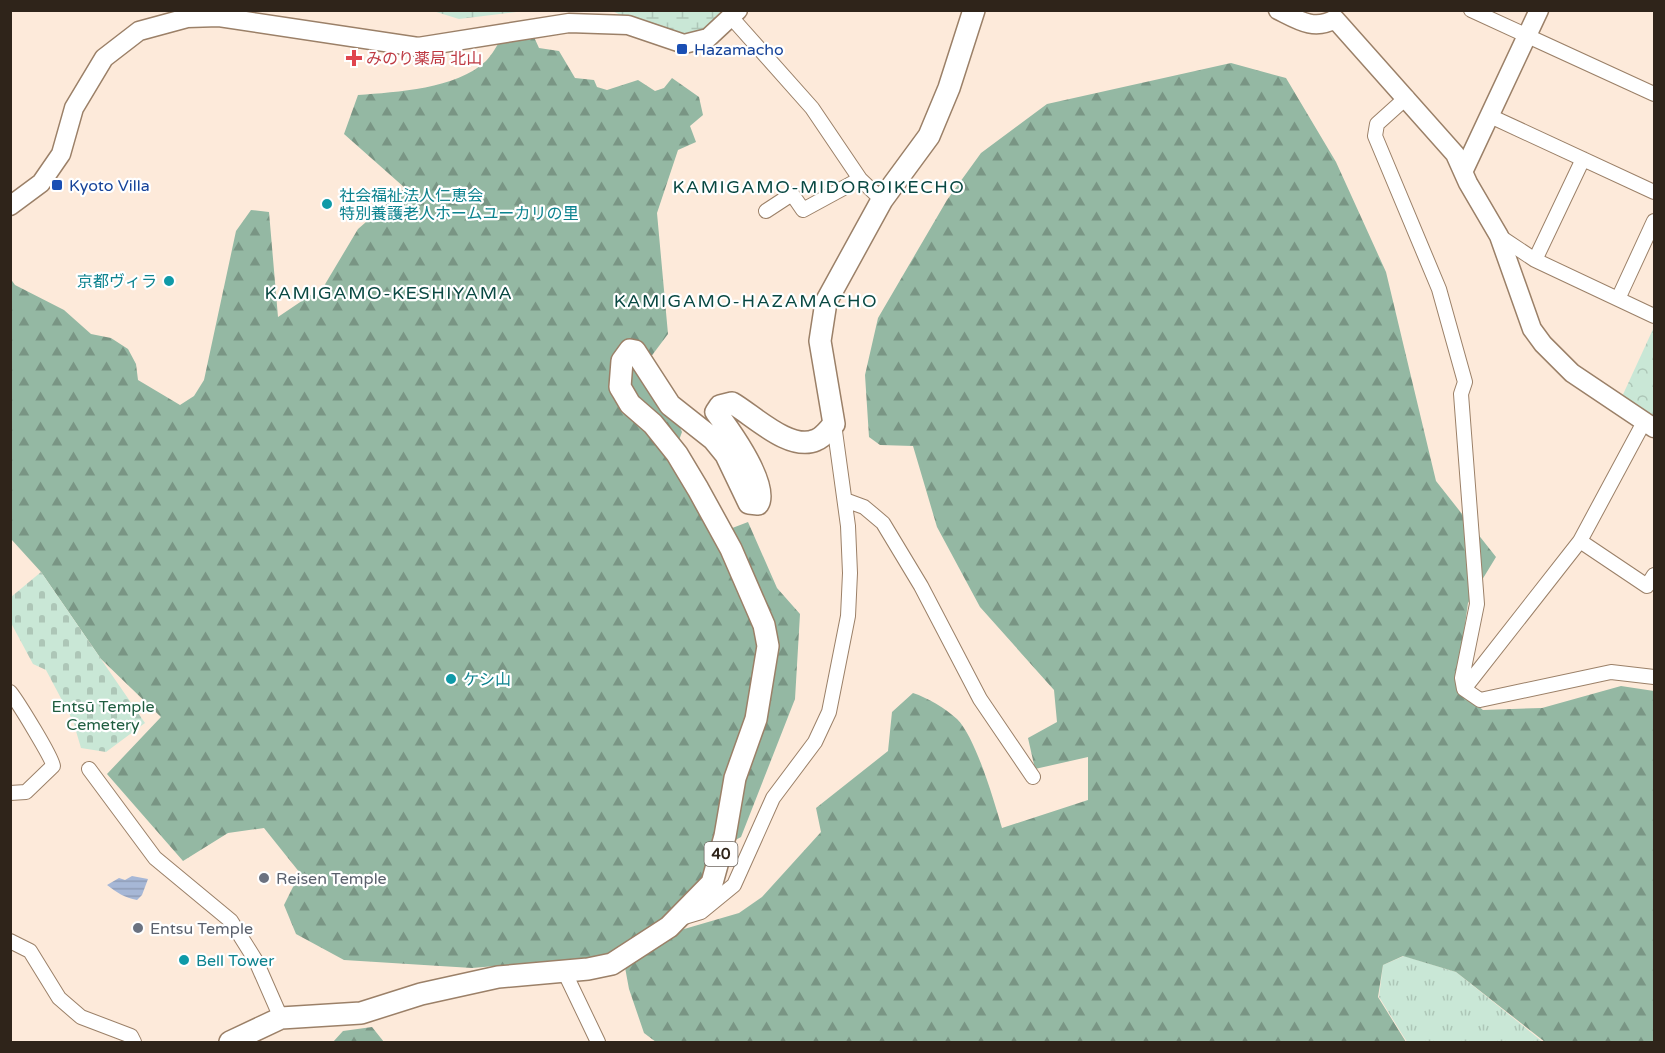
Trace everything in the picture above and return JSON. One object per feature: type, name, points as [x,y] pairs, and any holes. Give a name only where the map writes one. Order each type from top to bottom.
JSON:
[{"type":"main road","points":[[834,424],[820,341],[829,297],[882,200],[902,176],[935,125],[974,10]]},
{"type":"main road","name":"40","points":[[230,1042],[281,1018],[361,1013],[421,994],[498,977],[612,964],[676,921],[705,892],[717,873],[735,778],[756,719],[768,646],[764,625],[731,549],[698,489],[671,447],[620,387],[622,361],[630,350],[642,358],[670,405],[713,439],[726,454],[745,496],[753,505],[761,499],[761,491],[737,441],[716,412],[720,405],[732,403],[769,429],[802,441],[814,442],[834,424]]},
{"type":"street","points":[[1278,10],[1313,25],[1324,25],[1331,15],[1407,97],[1455,154],[1464,170],[1468,183],[1499,236],[1532,329],[1543,344],[1572,373],[1649,425],[1599,502],[1580,541],[1464,689]]},
{"type":"street","points":[[1471,10],[1654,94]]},
{"type":"street","points":[[1464,170],[1539,10]]},
{"type":"street","points":[[10,206],[41,183],[61,154],[74,108],[104,58],[139,31],[187,18],[219,17],[418,47],[569,23],[607,24],[646,30],[684,44],[708,38],[735,14],[812,108],[860,179],[882,200]]},
{"type":"street","points":[[1407,97],[1377,124],[1375,136],[1438,289],[1465,382],[1461,394],[1477,604],[1462,678],[1464,689],[1480,700],[1611,672],[1654,677]]},
{"type":"street","points":[[1490,116],[1654,192]]},
{"type":"street","points":[[1535,260],[1583,159]]},
{"type":"street","points":[[765,211],[792,194],[803,210],[860,179]]},
{"type":"street","points":[[1618,299],[1649,246],[1654,221]]},
{"type":"street","points":[[1499,236],[1535,260],[1654,316]]},
{"type":"street","points":[[676,921],[701,912],[734,885],[773,798],[815,742],[829,712],[848,616],[850,573],[845,500],[834,424]]},
{"type":"street","points":[[845,500],[864,507],[883,523],[921,586],[980,699],[1033,777]]},
{"type":"street","points":[[1580,541],[1652,584]]},
{"type":"street","points":[[10,692],[25,713],[38,740],[53,759],[53,766],[26,792],[10,793]]},
{"type":"street","points":[[89,769],[155,858],[231,921],[261,971],[281,1018]]},
{"type":"street","points":[[10,941],[30,951],[60,998],[81,1017],[131,1036],[134,1042]]},
{"type":"street","points":[[564,971],[598,1042]]},
{"type":"green space","points":[[433,10],[525,11],[459,19]]},
{"type":"green space","points":[[612,11],[723,11],[707,29],[698,34],[686,35],[673,34],[646,26]]},
{"type":"green space","points":[[534,37],[539,48],[559,51],[575,78],[594,80],[597,87],[607,90],[638,80],[655,91],[664,88],[672,78],[699,97],[703,115],[690,126],[696,142],[678,150],[657,213],[668,334],[650,358],[682,432],[671,462],[714,535],[748,522],[777,588],[800,614],[795,699],[741,837],[713,852],[699,886],[680,907],[595,964],[574,959],[472,968],[344,960],[296,934],[284,905],[300,873],[264,828],[228,833],[183,861],[107,774],[161,717],[101,659],[41,572],[11,539],[10,278],[15,285],[64,310],[91,334],[111,338],[128,349],[136,364],[138,380],[180,405],[194,396],[204,380],[236,231],[251,210],[269,212],[278,317],[324,286],[358,229],[405,188],[344,134],[358,95],[408,90],[459,78],[486,61],[502,38]]},
{"type":"green space","points":[[1231,63],[1286,78],[1336,162],[1386,272],[1436,481],[1496,557],[1468,603],[1456,689],[1483,710],[1542,708],[1621,686],[1654,691],[1654,1042],[1545,1042],[1456,972],[1403,956],[1383,965],[1378,997],[1406,1042],[656,1042],[644,1033],[629,989],[624,962],[643,941],[739,913],[762,897],[821,832],[816,808],[888,751],[892,712],[913,693],[942,707],[964,728],[984,770],[1002,828],[1088,800],[1088,757],[1035,769],[1028,738],[1057,722],[1054,690],[980,607],[937,527],[913,446],[880,445],[869,437],[865,375],[878,318],[947,200],[981,153],[1047,104]]},
{"type":"green space","points":[[1654,327],[1654,423],[1620,401]]},
{"type":"green space","name":"Entsū Temple Cemetery","points":[[41,572],[145,723],[106,752],[81,748],[73,721],[46,670],[33,664],[11,623],[11,597]]},
{"type":"green space","points":[[1404,956],[1456,972],[1543,1042],[1407,1042],[1379,997],[1383,965]]},
{"type":"green space","points":[[372,1027],[384,1042],[333,1042],[343,1031]]},
{"type":"water","points":[[132,876],[148,879],[142,895],[137,900],[107,885],[119,878],[125,880]]},
{"type":"place","name":"Hazamacho","points":[[682,49]]},
{"type":"place","name":"みのり薬局 北山","points":[[354,58]]},
{"type":"place","name":"Kyoto Villa","points":[[57,185]]},
{"type":"place","name":"社会福祉法人仁恵会 特別養護老人ホームユーカリの里","points":[[327,204]]},
{"type":"place","name":"京都ヴィラ","points":[[169,281]]},
{"type":"place","name":"ケシ山","points":[[451,679]]},
{"type":"place","name":"Reisen Temple","points":[[264,878]]},
{"type":"place","name":"Entsu Temple","points":[[138,928]]},
{"type":"place","name":"Bell Tower","points":[[184,960]]},
{"type":"district","name":"KAMIGAMO-MIDOROIKECHO","points":[[819,187]]},
{"type":"district","name":"KAMIGAMO-KESHIYAMA","points":[[389,293]]},
{"type":"district","name":"KAMIGAMO-HAZAMACHO","points":[[746,301]]}]
